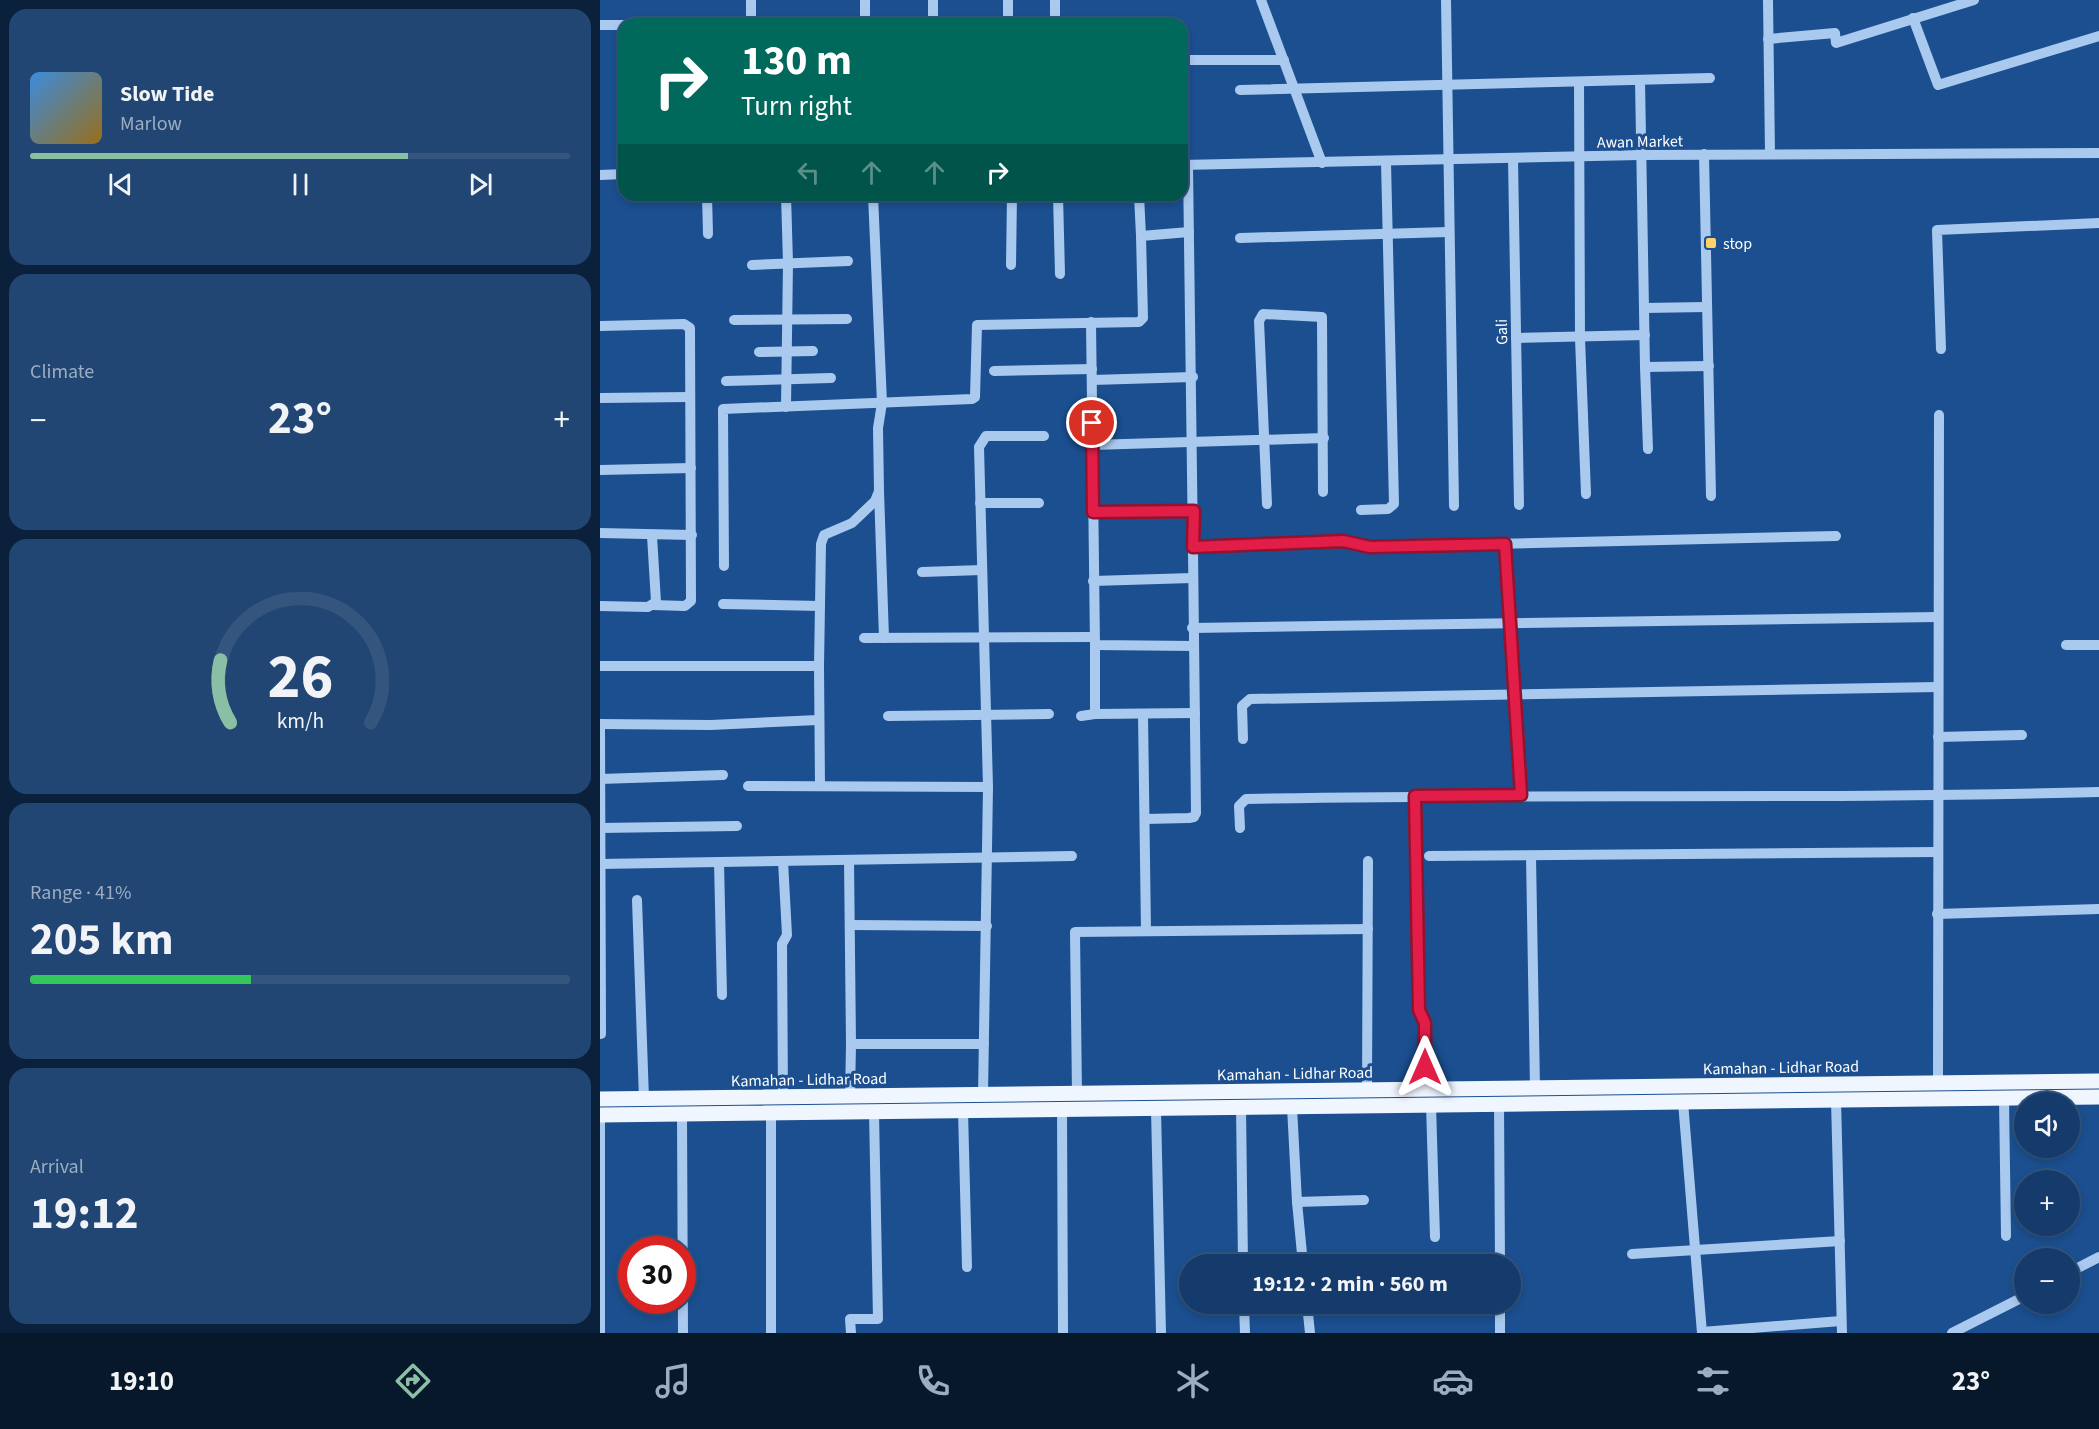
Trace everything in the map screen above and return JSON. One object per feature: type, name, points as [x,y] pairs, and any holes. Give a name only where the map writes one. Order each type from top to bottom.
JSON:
[{"type":"main road","name":"Kamahan - Lidhar Road","points":[[600,1100],[2099,1081]]},
{"type":"main road","name":"Kamahan - Lidhar Road","points":[[600,1115],[2099,1097]]},
{"type":"street","points":[[751,0],[751,18]]},
{"type":"street","points":[[865,0],[865,18]]},
{"type":"street","points":[[933,0],[933,18]]},
{"type":"street","points":[[1008,0],[1008,18]]},
{"type":"street","points":[[1055,0],[1055,18]]},
{"type":"street","points":[[1261,0],[1322,163]]},
{"type":"street","points":[[1446,0],[1454,507]]},
{"type":"street","points":[[1768,0],[1770,154]]},
{"type":"street","points":[[1768,39],[1835,33],[1836,43],[1974,0]]},
{"type":"street","points":[[1913,18],[1938,85],[2099,36]]},
{"type":"street","points":[[600,25],[618,25]]},
{"type":"street","points":[[1188,60],[1284,60]]},
{"type":"street","points":[[1240,90],[1710,78]]},
{"type":"street","points":[[1640,80],[1648,449]]},
{"type":"street","points":[[1579,82],[1580,338],[1586,494]]},
{"type":"street","name":"Awan Market","points":[[1188,165],[1704,154],[2099,153]]},
{"type":"street","points":[[1704,154],[1711,496]]},
{"type":"street","name":"Gali","points":[[1513,159],[1519,505]]},
{"type":"street","points":[[1361,510],[1388,509],[1394,504],[1386,162]]},
{"type":"street","points":[[600,175],[618,174]]},
{"type":"street","points":[[707,201],[708,234]]},
{"type":"street","points":[[786,201],[788,263],[786,407]]},
{"type":"street","points":[[873,201],[882,403],[878,428],[884,638]]},
{"type":"street","points":[[1011,265],[1012,201]]},
{"type":"street","points":[[1058,201],[1059,274]]},
{"type":"street","points":[[724,566],[722,412],[726,408],[972,399],[975,397],[977,325],[1139,322],[1143,318],[1139,201]]},
{"type":"street","points":[[1144,819],[1194,817],[1193,376],[1187,201]]},
{"type":"street","points":[[1941,349],[1937,230],[2099,223]]},
{"type":"street","points":[[1141,236],[1189,232]]},
{"type":"street","points":[[1240,238],[1448,232]]},
{"type":"street","points":[[752,265],[848,261]]},
{"type":"street","points":[[1644,308],[1706,307]]},
{"type":"street","points":[[1267,504],[1258,321],[1263,315],[1322,317],[1323,492]]},
{"type":"street","points":[[734,320],[847,319]]},
{"type":"street","points":[[1091,322],[1095,714]]},
{"type":"street","points":[[600,326],[688,326],[692,535],[691,601],[685,606],[600,606]]},
{"type":"street","points":[[1516,338],[1580,338],[1645,334]]},
{"type":"street","points":[[759,352],[813,351]]},
{"type":"street","points":[[1645,367],[1708,366]]},
{"type":"street","points":[[994,371],[1193,376]]},
{"type":"street","points":[[726,381],[831,378]]},
{"type":"street","points":[[600,398],[689,397]]},
{"type":"street","points":[[1938,1083],[1939,415]]},
{"type":"street","points":[[983,1095],[988,787],[982,638],[981,440],[986,436],[1044,436]]},
{"type":"street","points":[[1092,445],[1324,438]]},
{"type":"street","points":[[600,470],[690,468]]},
{"type":"street","points":[[820,786],[818,720],[821,544],[824,535],[852,523],[875,501],[879,491]]},
{"type":"street","points":[[980,503],[1039,502]]},
{"type":"street","points":[[1093,512],[1194,511]]},
{"type":"street","points":[[600,533],[652,536],[692,535]]},
{"type":"street","points":[[652,536],[656,602],[653,605]]},
{"type":"street","points":[[1193,547],[1343,541],[1370,547],[1836,536]]},
{"type":"street","points":[[1505,544],[1521,795]]},
{"type":"street","points":[[922,572],[982,570]]},
{"type":"street","points":[[1093,580],[1192,578]]},
{"type":"street","points":[[723,604],[820,606]]},
{"type":"street","points":[[1192,628],[1938,617]]},
{"type":"street","points":[[864,638],[982,638],[1194,646]]},
{"type":"street","points":[[2066,645],[2099,645]]},
{"type":"street","points":[[600,666],[819,666]]},
{"type":"street","points":[[1242,739],[1242,706],[1250,699],[1938,687]]},
{"type":"street","points":[[1081,716],[1195,713]]},
{"type":"street","points":[[888,716],[1049,714]]},
{"type":"street","points":[[1143,714],[1146,931]]},
{"type":"street","points":[[601,1034],[600,725],[711,725],[818,720]]},
{"type":"street","points":[[1938,737],[2022,735]]},
{"type":"street","points":[[600,779],[723,775]]},
{"type":"street","points":[[748,786],[988,787]]},
{"type":"street","points":[[1240,828],[1239,806],[1246,799],[1521,795],[1938,796],[2099,792]]},
{"type":"street","points":[[1415,796],[1419,1010],[1425,1023],[1425,1089]]},
{"type":"street","points":[[600,828],[738,826]]},
{"type":"street","points":[[1429,856],[1938,852]]},
{"type":"street","points":[[600,864],[1072,856]]},
{"type":"street","points":[[1531,856],[1535,1088]]},
{"type":"street","points":[[849,860],[850,1096]]},
{"type":"street","points":[[783,861],[787,935],[782,944],[783,1097]]},
{"type":"street","points":[[1367,1090],[1368,861]]},
{"type":"street","points":[[719,862],[722,995]]},
{"type":"street","points":[[638,900],[644,1099]]},
{"type":"street","points":[[1937,914],[2099,909]]},
{"type":"street","points":[[851,925],[987,926]]},
{"type":"street","points":[[1077,1094],[1075,932],[1368,929]]},
{"type":"street","points":[[851,1044],[984,1044]]},
{"type":"street","points":[[2004,1098],[2006,1236]]},
{"type":"street","points":[[1683,1102],[1702,1333],[1842,1327],[1836,1100]]},
{"type":"street","points":[[1499,1103],[1500,1254]]},
{"type":"street","points":[[1431,1105],[1436,1237]]},
{"type":"street","points":[[1241,1107],[1243,1254]]},
{"type":"street","points":[[1293,1107],[1297,1203],[1302,1254]]},
{"type":"street","points":[[1156,1108],[1161,1333]]},
{"type":"street","points":[[1062,1110],[1063,1333]]},
{"type":"street","points":[[963,1111],[967,1267]]},
{"type":"street","points":[[851,1333],[850,1319],[878,1319],[874,1112]]},
{"type":"street","points":[[771,1113],[771,1333]]},
{"type":"street","points":[[682,1114],[683,1333]]},
{"type":"street","points":[[600,1115],[600,1333]]},
{"type":"street","points":[[1297,1203],[1364,1200]]},
{"type":"street","points":[[1632,1254],[1840,1241]]},
{"type":"street","points":[[2080,1267],[2099,1257]]},
{"type":"street","points":[[1952,1333],[2014,1302]]},
{"type":"street","points":[[1244,1314],[1245,1333]]},
{"type":"street","points":[[1308,1314],[1310,1333]]},
{"type":"street","points":[[1500,1314],[1500,1333]]},
{"type":"place","name":"stop","points":[[1711,243]]},
{"type":"route","points":[[1092,423],[1093,512],[1194,511],[1193,547],[1343,541],[1370,547],[1505,544],[1521,795],[1415,796],[1419,1010],[1425,1023],[1425,1067]]}]
